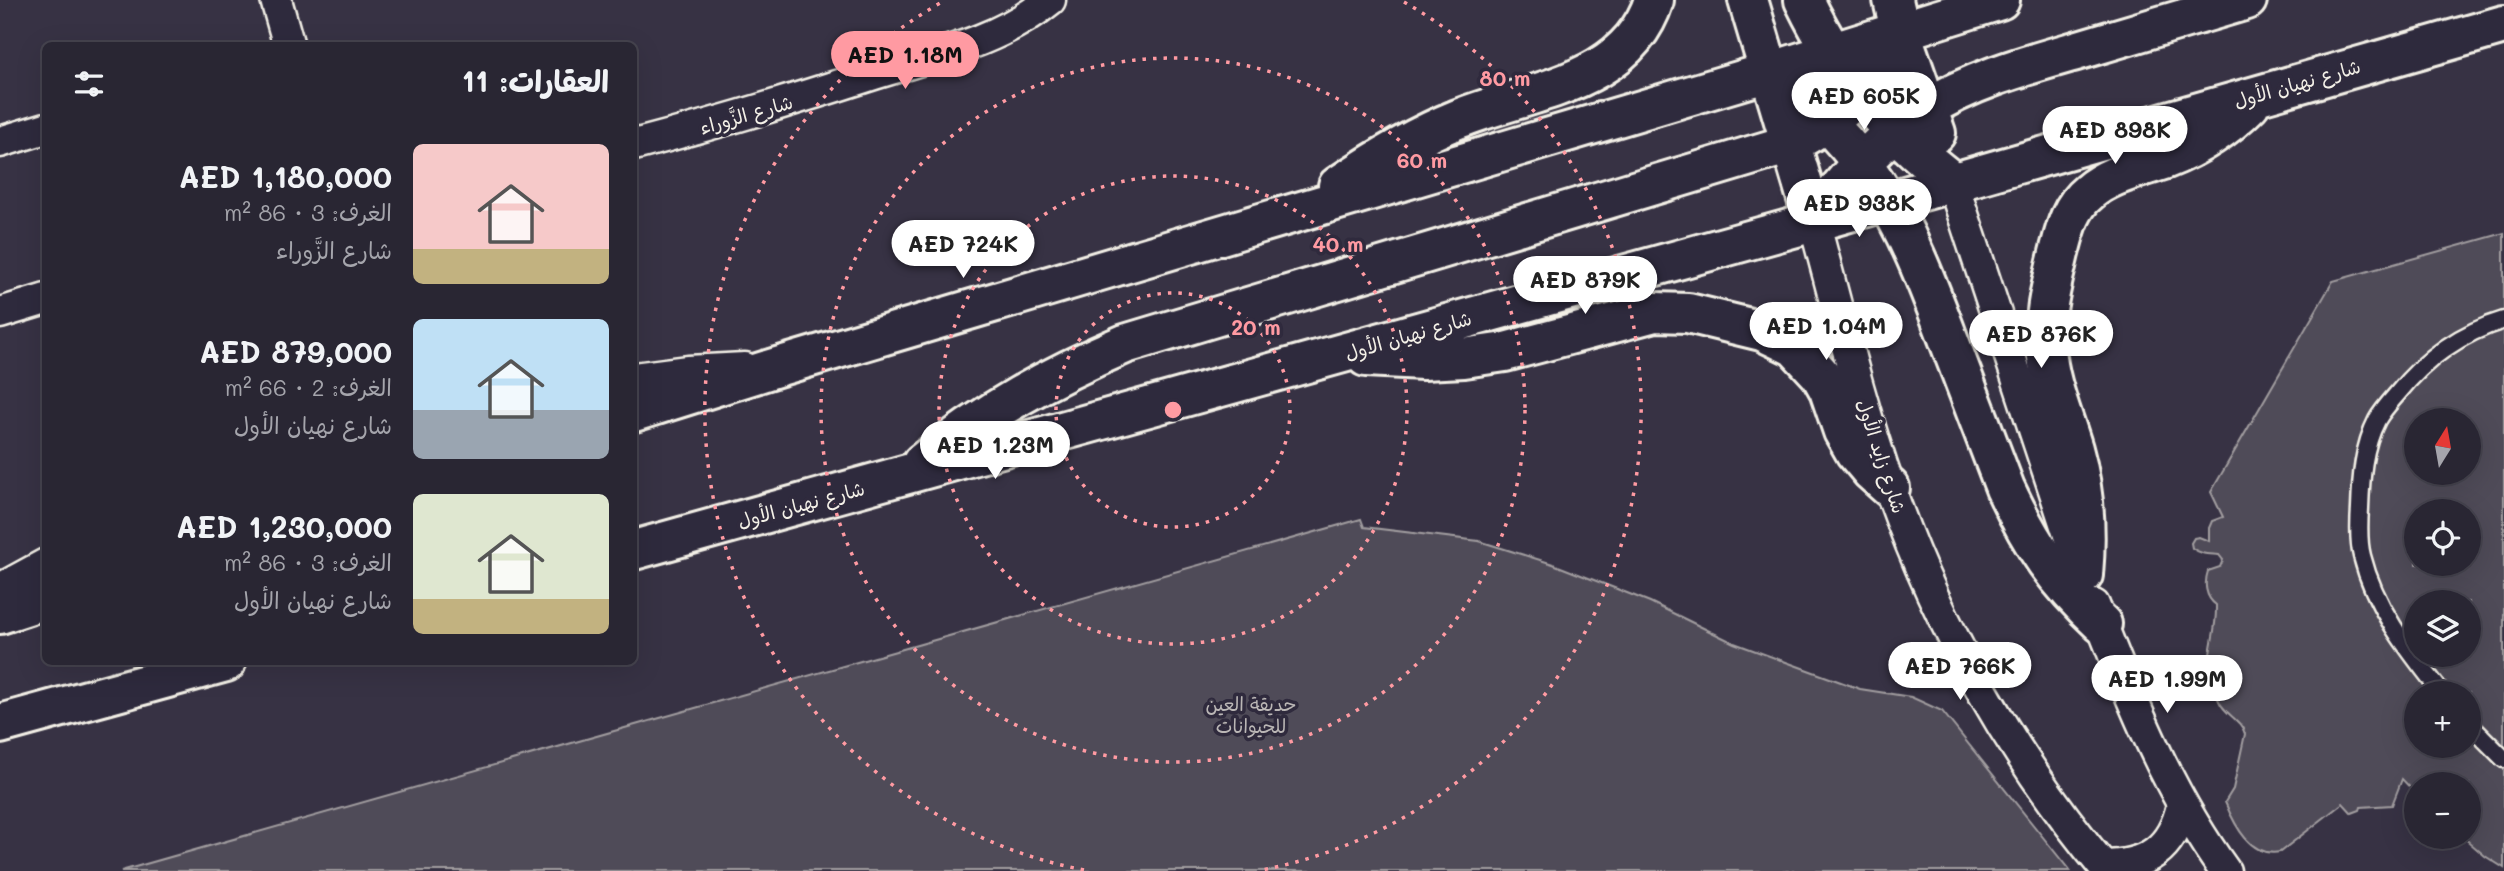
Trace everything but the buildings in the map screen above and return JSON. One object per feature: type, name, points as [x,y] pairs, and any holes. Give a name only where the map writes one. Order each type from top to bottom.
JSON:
[{"type":"main road","points":[[1311,206],[1367,166],[1428,132],[1492,106],[1578,79],[1597,70],[1629,45],[1641,28],[1654,0]]},
{"type":"main road","name":"شارع زايد الأول","points":[[1748,0],[1814,222]]},
{"type":"main road","points":[[1804,0],[1831,52],[1860,94],[1894,132],[1952,181]]},
{"type":"main road","points":[[637,411],[1311,206],[1769,72],[1831,52],[1897,15],[2000,0]]},
{"type":"main road","points":[[1814,222],[1836,190],[1861,162],[1894,132],[1927,108],[2000,73],[2247,0]]},
{"type":"main road","points":[[909,474],[990,412],[1033,387],[1125,344],[1790,144],[1827,122],[1860,94],[1884,64],[1897,15]]},
{"type":"main road","points":[[1897,15],[1952,181]]},
{"type":"main road","name":"شارع نهيان الأول","points":[[637,549],[1814,222],[2504,25]]},
{"type":"main road","points":[[1769,72],[1827,122],[1861,162],[1887,200],[1920,263],[2019,519],[2035,548],[2055,575],[2077,601],[2102,624]]},
{"type":"main road","points":[[2083,575],[2086,524],[2084,499],[2073,449],[2048,364],[2046,345],[2047,305],[2069,219],[2077,204],[2089,192],[2103,183],[2193,146],[2241,114],[2262,93]]},
{"type":"main road","points":[[1340,354],[1381,359],[1464,358],[1505,352],[1655,312],[1688,313],[1762,331],[1795,347],[1820,374],[1829,390],[1843,431],[1855,452],[1890,488]]},
{"type":"main road","points":[[0,614],[42,600]]},
{"type":"main road","points":[[0,724],[215,665]]},
{"type":"street","points":[[276,0],[288,42]]},
{"type":"street","name":"شارع الزَّوراء","points":[[637,144],[729,120],[954,49],[996,34],[1035,12],[1050,0]]},
{"type":"street","points":[[0,142],[42,129]]},
{"type":"street","points":[[1952,181],[2083,575],[2102,624],[2182,806],[2225,871]]},
{"type":"street","name":"شارع زايد الأول","points":[[1814,222],[1867,418],[1890,488],[1936,599],[1980,686],[2045,788],[2105,868]]},
{"type":"street","points":[[0,313],[42,300]]},
{"type":"street","points":[[637,378],[699,370],[776,367]]},
{"type":"street","points":[[0,589],[42,566]]},
{"type":"street","points":[[2105,868],[2139,861],[2155,853],[2178,823],[2182,806]]},
{"type":"lane","points":[[2433,681],[2390,623],[2361,554],[2362,471],[2366,449],[2378,419],[2413,374],[2438,352],[2466,334],[2504,320]]},
{"type":"lane","points":[[2481,736],[2504,759]]},
{"type":"green space","points":[[2504,233],[2504,868],[2477,849],[2481,849],[2481,772],[2404,772],[2404,781],[2402,779],[2392,805],[2361,807],[2352,813],[2343,803],[2280,852],[2261,850],[2245,838],[2225,802],[2233,789],[2245,734],[2240,724],[2219,701],[2210,672],[2216,605],[2206,590],[2206,580],[2208,571],[2220,567],[2223,560],[2219,555],[2205,554],[2192,548],[2191,543],[2194,538],[2199,537],[2209,541],[2212,521],[2223,517],[2211,492],[2333,281]]},
{"type":"green space","name":"حديقة العين للحيوانات","points":[[1361,519],[1364,527],[1479,541],[1553,564],[1650,602],[1734,643],[1860,689],[1911,697],[1942,711],[2070,871],[121,871]]}]
